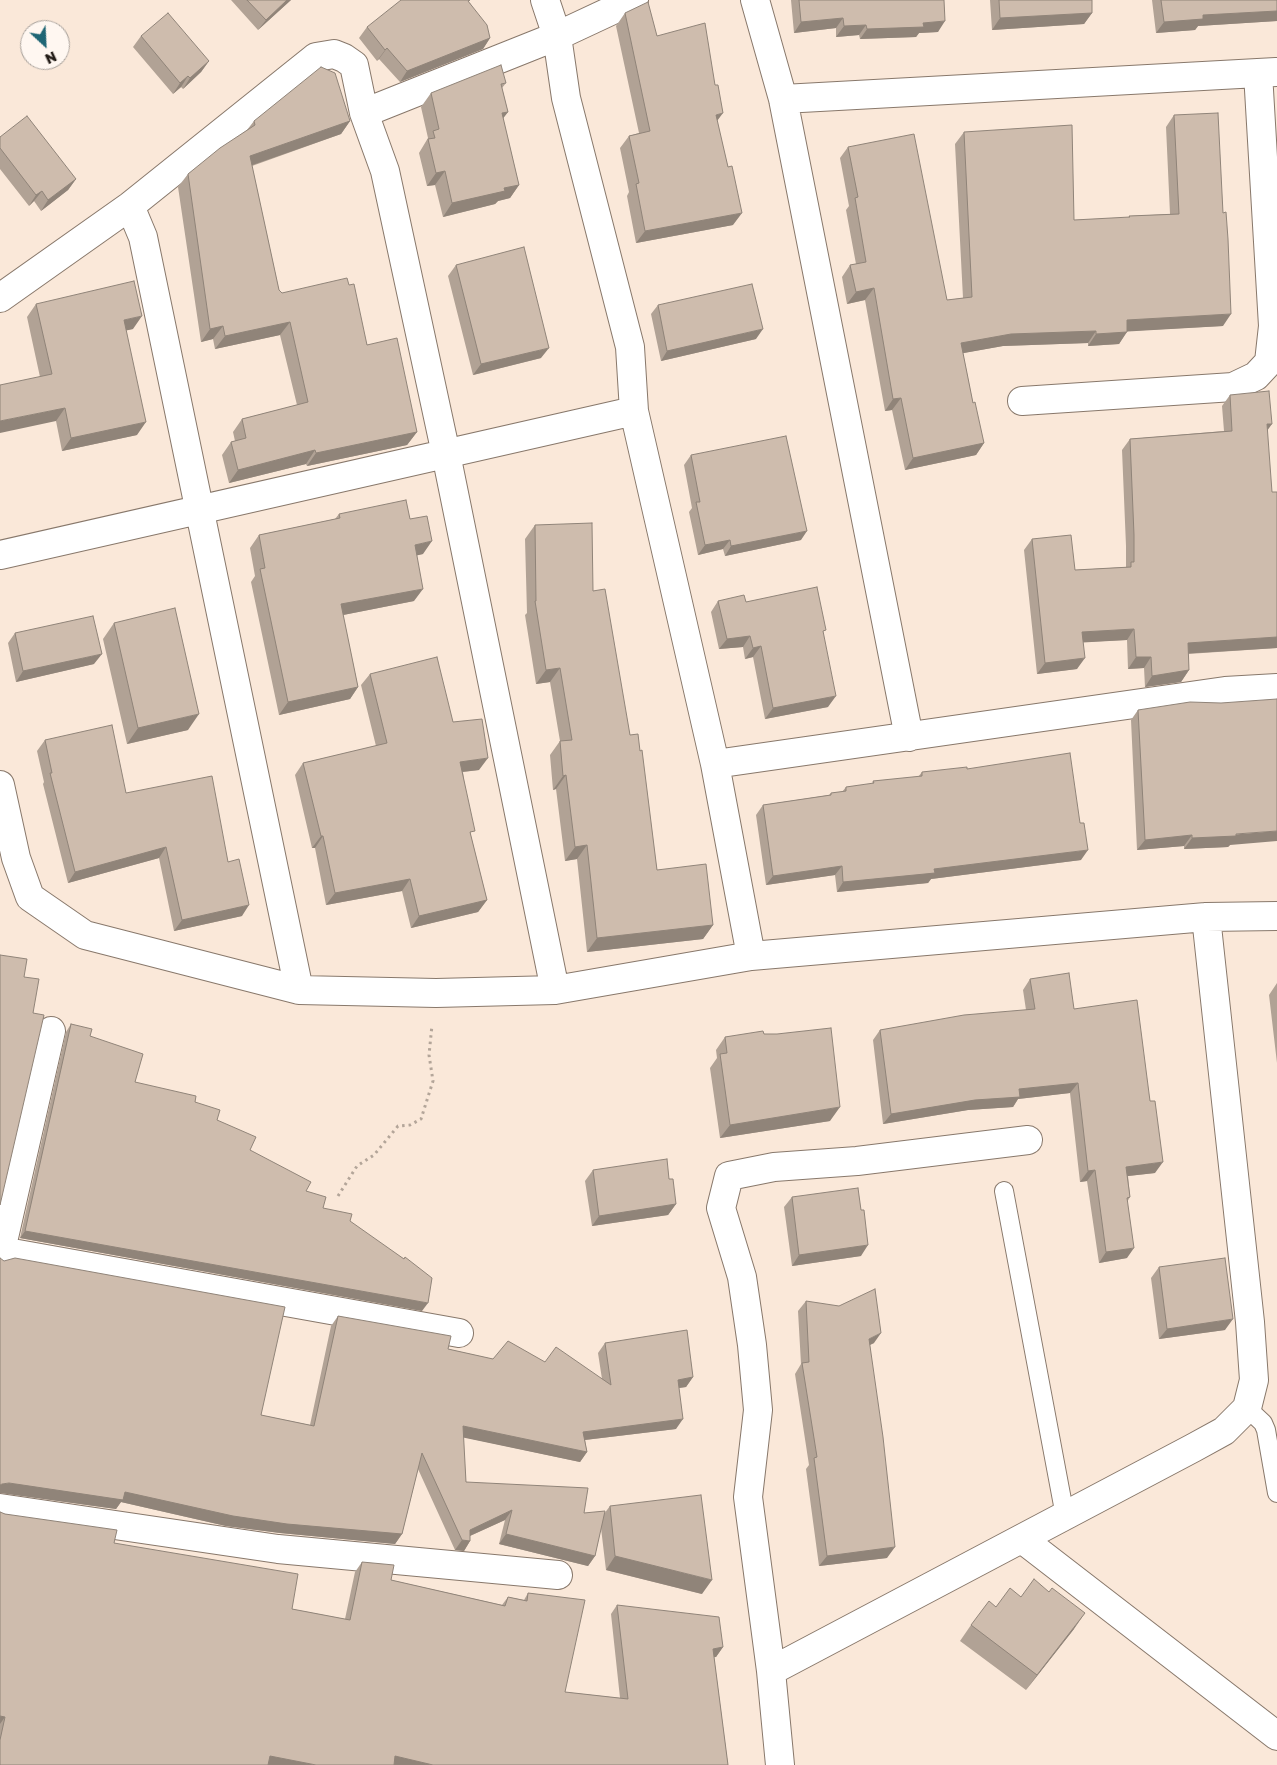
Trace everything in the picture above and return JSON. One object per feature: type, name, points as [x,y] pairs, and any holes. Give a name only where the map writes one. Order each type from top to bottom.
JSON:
[{"type":"street","points":[[545,0],[558,36],[566,98],[630,347],[634,411],[715,764],[751,956]]},
{"type":"street","points":[[364,113],[558,36],[634,0]]},
{"type":"street","points":[[755,0],[783,99],[909,737]]},
{"type":"street","points":[[0,298],[130,206],[316,57],[334,54],[354,65],[364,113],[385,171],[446,454],[555,990]]},
{"type":"street","points":[[783,99],[1268,72],[1273,326],[1269,362],[1256,376],[1233,387],[1022,401]]},
{"type":"street","points":[[130,206],[143,237],[198,511],[299,990]]},
{"type":"street","points":[[0,555],[634,411]]},
{"type":"street","points":[[715,764],[1225,690],[1277,688]]},
{"type":"street","points":[[0,785],[16,858],[30,897],[85,934],[299,990],[436,993],[555,990],[751,956],[1206,917],[1277,916]]},
{"type":"street","points":[[771,1671],[1224,1431],[1247,1408],[1254,1380],[1250,1322],[1206,917]]},
{"type":"street","points":[[51,1031],[0,1253],[458,1333]]},
{"type":"street","points":[[780,1765],[771,1671],[748,1497],[758,1410],[752,1345],[742,1277],[721,1208],[729,1176],[774,1167],[857,1161],[1028,1140]]},
{"type":"street","points":[[0,1508],[278,1549],[558,1574]]},
{"type":"street","points":[[1022,1539],[1277,1736]]},
{"type":"lane","points":[[1004,1191],[1065,1516]]},
{"type":"lane","points":[[1247,1408],[1263,1423],[1266,1430],[1277,1493]]},
{"type":"path","points":[[338,1196],[357,1166],[374,1155],[398,1126],[410,1125],[421,1119],[433,1081],[429,1054],[436,993]]},
{"type":"building","points":[[247,0],[287,0],[266,20]]},
{"type":"building","points":[[401,0],[470,0],[468,1],[487,25],[490,38],[407,71],[387,48],[385,50],[367,27]]},
{"type":"building","points":[[799,0],[944,0],[945,21],[923,23],[924,27],[867,29],[866,25],[844,26],[843,18],[801,22]]},
{"type":"building","points":[[999,0],[1092,0],[1092,13],[1000,18]]},
{"type":"building","points":[[1161,0],[1277,0],[1277,11],[1203,15],[1203,19],[1164,22]]},
{"type":"building","points":[[648,2],[657,36],[705,23],[715,85],[718,85],[723,113],[716,115],[728,167],[732,166],[742,213],[645,231],[636,184],[639,183],[629,136],[650,131],[625,13]]},
{"type":"building","points":[[168,13],[209,61],[190,78],[188,76],[180,83],[141,36]]},
{"type":"building","points":[[501,65],[506,83],[501,84],[508,112],[502,113],[519,185],[504,188],[505,191],[452,203],[445,171],[436,173],[428,139],[435,138],[433,131],[439,129],[431,93]]},
{"type":"building","points":[[321,67],[335,73],[350,121],[250,156],[279,290],[282,293],[347,278],[349,285],[354,284],[367,345],[397,338],[417,432],[316,453],[315,450],[238,470],[231,442],[246,438],[242,419],[308,402],[290,322],[225,336],[223,326],[210,329],[188,174],[220,148],[255,125],[254,121]]},
{"type":"building","points":[[1218,113],[1223,213],[1226,212],[1228,239],[1231,314],[1127,320],[1127,332],[1096,334],[1096,331],[1011,334],[961,343],[973,403],[975,402],[984,443],[913,458],[901,398],[893,399],[874,288],[856,292],[850,265],[866,262],[855,198],[858,197],[848,147],[914,134],[947,300],[972,297],[964,132],[1072,125],[1074,220],[1179,214],[1174,115]]},
{"type":"building","points":[[27,116],[76,179],[48,200],[42,191],[36,195],[0,148],[0,137]]},
{"type":"building","points":[[524,247],[549,348],[481,364],[456,265]]},
{"type":"building","points":[[134,281],[142,316],[124,320],[146,422],[71,438],[65,408],[0,421],[0,385],[52,374],[36,304]]},
{"type":"building","points":[[752,284],[763,329],[667,351],[658,305]]},
{"type":"building","points":[[1269,391],[1272,424],[1267,424],[1272,492],[1277,492],[1277,637],[1188,643],[1189,670],[1152,676],[1151,657],[1136,657],[1134,629],[1082,632],[1085,658],[1045,663],[1032,539],[1071,535],[1075,570],[1131,567],[1131,562],[1134,562],[1134,535],[1130,439],[1232,431],[1230,395]]},
{"type":"building","points":[[786,436],[807,531],[731,546],[730,540],[705,545],[696,502],[700,502],[691,455]]},
{"type":"building","points":[[406,500],[410,519],[427,516],[432,541],[415,545],[423,589],[341,604],[358,687],[288,702],[260,569],[265,568],[259,535],[340,518],[339,514]]},
{"type":"building","points":[[592,523],[593,591],[605,589],[630,735],[638,734],[640,751],[642,750],[657,870],[706,864],[713,925],[597,938],[587,845],[575,847],[566,775],[563,776],[560,741],[572,740],[560,668],[546,670],[535,601],[535,525]]},
{"type":"building","points":[[817,587],[826,630],[823,631],[836,696],[773,708],[761,646],[753,648],[750,636],[727,639],[718,601],[744,595],[746,602]]},
{"type":"building","points":[[175,608],[199,714],[138,728],[114,623]]},
{"type":"building","points":[[93,616],[102,654],[23,671],[15,633]]},
{"type":"building","points":[[437,657],[453,722],[482,719],[488,758],[460,762],[475,831],[470,832],[487,900],[419,916],[410,879],[335,893],[323,836],[321,836],[303,763],[387,743],[370,674]]},
{"type":"building","points":[[1277,699],[1277,831],[1236,834],[1236,836],[1192,838],[1192,835],[1145,840],[1138,710],[1190,702],[1221,703]]},
{"type":"building","points":[[112,725],[126,793],[212,776],[228,862],[239,859],[249,905],[182,920],[166,847],[75,872],[50,773],[52,773],[45,740]]},
{"type":"building","points":[[1070,753],[1080,823],[1084,823],[1088,850],[934,869],[935,873],[843,882],[842,866],[773,876],[763,805],[831,795],[831,793],[846,791],[846,787],[874,783],[873,781],[922,776],[922,772],[967,767],[967,769]]},
{"type":"building","points":[[0,955],[27,959],[24,977],[39,979],[33,1013],[44,1015],[0,1205]]},
{"type":"building","points":[[1069,973],[1074,1009],[1137,1000],[1150,1101],[1155,1101],[1163,1162],[1126,1167],[1130,1197],[1127,1198],[1134,1248],[1106,1252],[1095,1170],[1088,1171],[1078,1083],[1019,1089],[1020,1097],[975,1100],[891,1114],[880,1030],[964,1015],[1035,1009],[1030,979]]},
{"type":"building","points":[[71,1024],[92,1029],[90,1036],[143,1054],[135,1082],[196,1096],[195,1102],[220,1110],[217,1120],[256,1137],[250,1150],[311,1182],[306,1191],[326,1197],[323,1208],[352,1214],[350,1221],[404,1259],[405,1257],[432,1278],[428,1303],[25,1231]]},
{"type":"building","points":[[831,1028],[840,1107],[730,1125],[720,1054],[727,1053],[725,1037],[763,1031],[764,1034],[777,1034]]},
{"type":"building","points":[[667,1159],[669,1179],[673,1179],[676,1204],[599,1216],[593,1170]]},
{"type":"building","points":[[858,1188],[861,1210],[864,1210],[868,1245],[799,1255],[792,1197]]},
{"type":"building","points":[[0,1258],[4,1261],[15,1258],[285,1307],[261,1415],[314,1426],[338,1316],[451,1336],[448,1349],[493,1359],[508,1341],[545,1362],[556,1347],[611,1385],[605,1343],[687,1330],[693,1377],[678,1380],[683,1419],[583,1432],[587,1452],[463,1426],[466,1482],[588,1488],[584,1513],[605,1511],[595,1556],[506,1534],[512,1510],[470,1530],[470,1541],[462,1540],[422,1453],[402,1534],[287,1524],[233,1516],[125,1492],[123,1500],[9,1483],[0,1485]]},
{"type":"building","points":[[1225,1258],[1233,1319],[1167,1329],[1159,1267]]},
{"type":"building","points":[[875,1289],[881,1333],[869,1339],[883,1437],[895,1547],[827,1556],[814,1458],[817,1457],[802,1363],[809,1362],[806,1301],[839,1306]]},
{"type":"building","points":[[701,1495],[712,1580],[615,1556],[610,1506]]},
{"type":"building","points":[[0,1512],[117,1530],[114,1543],[298,1574],[292,1609],[350,1620],[362,1562],[394,1565],[391,1580],[505,1606],[508,1597],[527,1601],[528,1593],[585,1600],[565,1692],[628,1699],[617,1605],[719,1617],[723,1647],[713,1649],[728,1765],[433,1765],[395,1756],[394,1765],[316,1765],[270,1756],[268,1765],[0,1765],[0,1740],[5,1717],[0,1716]]},
{"type":"building","points":[[1034,1579],[1049,1592],[1052,1588],[1085,1613],[1037,1675],[971,1625],[989,1601],[996,1607],[1010,1588],[1021,1597]]}]
